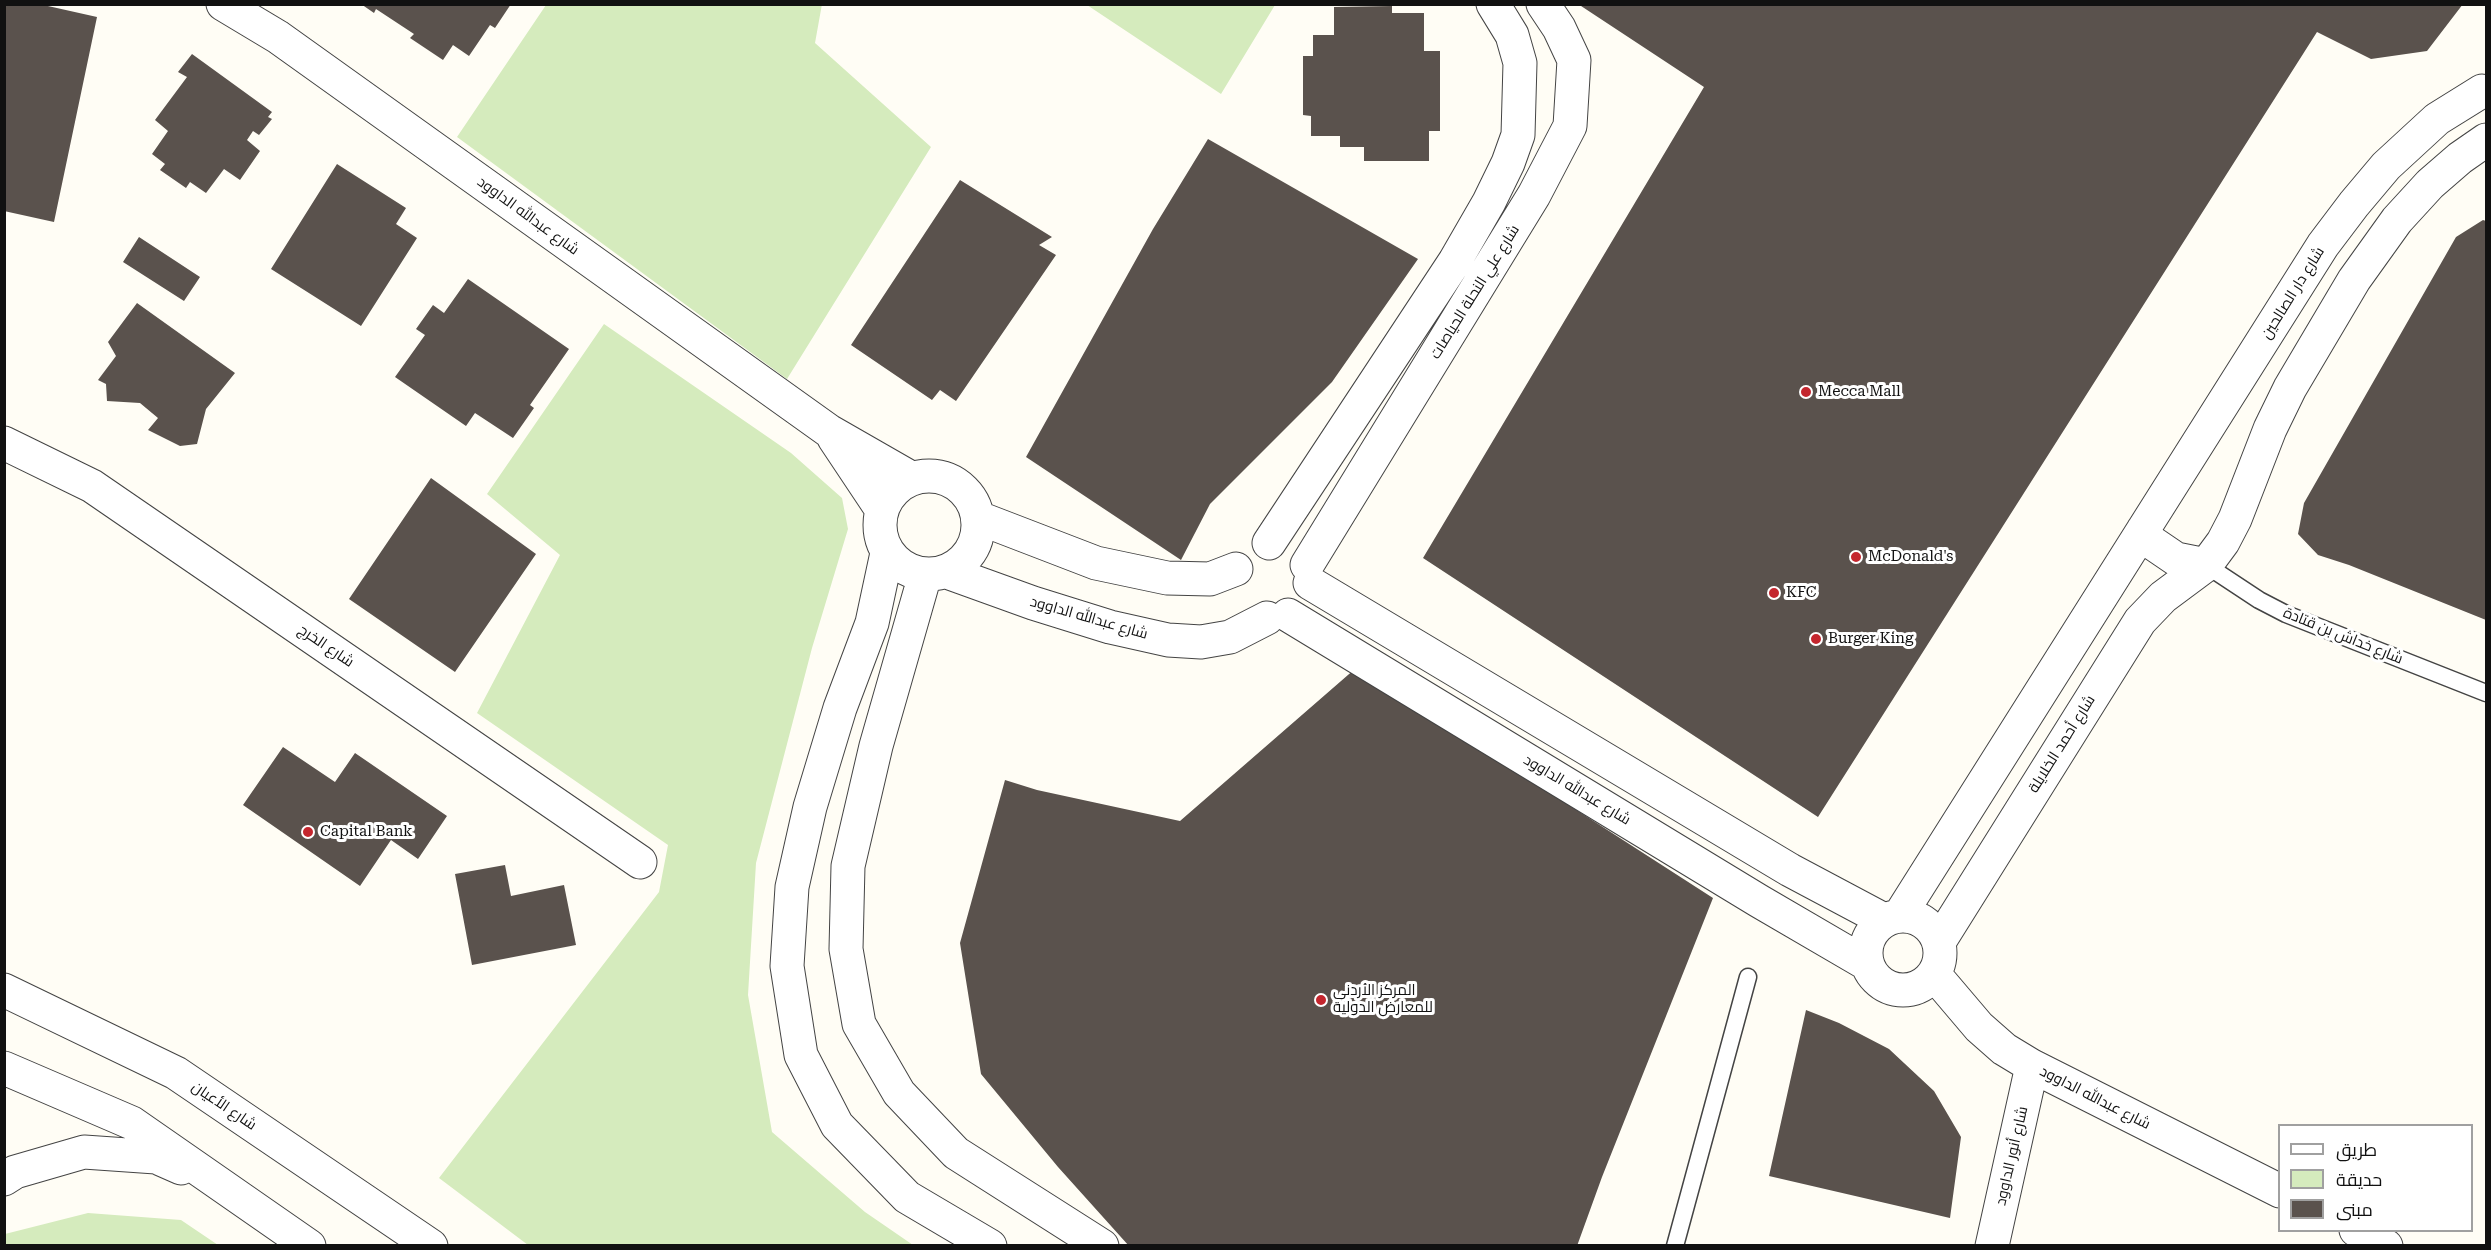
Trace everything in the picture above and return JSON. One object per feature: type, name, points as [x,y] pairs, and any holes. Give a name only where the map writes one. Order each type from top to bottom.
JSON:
[{"type":"street","name":"شارع عبدالله الداوود","points":[[224,4],[278,37],[829,431],[911,478]]},
{"type":"street","points":[[1269,543],[1449,271],[1490,202],[1518,135],[1520,63],[1512,36],[1493,4]]},
{"type":"street","name":"شارع علي النحلة الحياصات","points":[[1308,574],[1534,195],[1570,126],[1574,60],[1559,28],[1543,4]]},
{"type":"street","points":[[1520,63],[1574,60]]},
{"type":"street","name":"شارع دار الصالحين","points":[[2143,530],[2324,245],[2354,204],[2386,166],[2420,134],[2438,119],[2485,93]]},
{"type":"street","points":[[979,518],[1096,563],[1167,578],[1210,579],[1236,569],[1249,551],[1269,543],[1291,548],[1308,574],[1790,870],[1892,917],[1917,918],[1931,927],[1939,942],[1940,959],[1934,974],[1922,986],[1906,990],[1889,988],[1875,978],[1867,964],[1866,947],[1872,932],[1892,917],[2143,530],[2151,542],[2176,560],[2206,565],[2223,543],[2235,519],[2256,460],[2290,388],[2354,280],[2397,220],[2430,184],[2460,158],[2487,140]]},
{"type":"street","name":"شارع عبدالله الداوود","points":[[829,431],[882,510]]},
{"type":"street","name":"شارع الخرج","points":[[4,442],[92,486],[640,862]]},
{"type":"street","points":[[934,475],[955,482],[971,497],[979,518],[977,541],[965,560],[936,574],[903,569],[887,553],[880,532],[882,510],[888,496],[911,478],[934,475]]},
{"type":"street","points":[[887,553],[872,623],[840,708],[810,807],[792,887],[788,966],[801,1055],[837,1125],[907,1197],[990,1245]]},
{"type":"street","name":"شارع أحمد الخلايلة","points":[[1939,942],[2140,621],[2150,608],[2206,565]]},
{"type":"street","points":[[1236,569],[1236,590],[1247,609],[1278,616],[1304,600],[1308,574]]},
{"type":"street","name":"شارع عبدالله الداوود","points":[[936,574],[1110,627],[1168,640],[1201,642],[1230,637],[1278,616],[1867,964]]},
{"type":"street","points":[[936,574],[876,746],[848,866],[846,949],[859,1024],[899,1093],[956,1154],[1102,1245]]},
{"type":"street","name":"شارع عبدالله الداوود","points":[[1934,974],[1979,1027],[2004,1049],[2032,1066],[2278,1190]]},
{"type":"street","name":"شارع الأعيان","points":[[4,990],[176,1073],[431,1245]]},
{"type":"street","name":"شارع أنور الداوود","points":[[1992,1245],[2032,1066]]},
{"type":"street","points":[[4,1068],[132,1123],[309,1245]]},
{"type":"street","points":[[4,1179],[15,1172],[84,1152],[156,1157],[222,1187]]},
{"type":"street","points":[[2360,1232],[2386,1245]]},
{"type":"lane","name":"شارع خداش بن قتادة","points":[[2206,565],[2259,600],[2286,614],[2487,693]]},
{"type":"lane","points":[[1675,1245],[1748,977]]},
{"type":"green space","points":[[822,4],[815,43],[931,147],[787,379],[457,137],[546,5]]},
{"type":"green space","points":[[1087,5],[1275,5],[1221,94]]},
{"type":"green space","points":[[604,324],[791,453],[842,498],[848,529],[812,648],[756,863],[748,995],[772,1132],[865,1212],[913,1245],[528,1245],[439,1178],[659,892],[668,845],[477,713],[560,555],[487,494]]},
{"type":"green space","points":[[88,1213],[181,1220],[218,1245],[5,1245],[5,1234]]},
{"type":"building","points":[[4,4],[39,4],[97,17],[54,222],[4,211]]},
{"type":"building","points":[[361,4],[511,4],[495,28],[490,25],[469,56],[453,45],[443,60],[410,38],[414,34],[376,9],[374,13]]},
{"type":"building","name":"Mecca Mall","points":[[1578,4],[2463,4],[2427,51],[2371,59],[2317,32],[1818,817],[1423,558],[1704,87]]},
{"type":"building","points":[[1392,6],[1392,13],[1424,13],[1424,51],[1440,51],[1440,131],[1429,131],[1429,161],[1364,161],[1364,147],[1340,147],[1340,136],[1311,136],[1311,116],[1303,115],[1303,56],[1313,56],[1313,35],[1334,35],[1334,7]]},
{"type":"building","points":[[192,54],[272,112],[268,117],[272,119],[259,135],[253,131],[247,140],[260,151],[240,180],[224,169],[206,193],[190,182],[186,188],[160,170],[165,164],[152,154],[168,131],[155,120],[187,77],[178,72]]},
{"type":"building","points":[[1208,139],[1418,259],[1332,382],[1210,504],[1181,560],[1026,457],[1153,229]]},
{"type":"building","points":[[337,164],[406,208],[396,224],[417,238],[361,326],[271,269]]},
{"type":"building","points":[[960,180],[1052,237],[1039,245],[1056,255],[956,401],[940,390],[932,400],[851,345]]},
{"type":"building","points":[[2483,220],[2486,221],[2486,620],[2349,565],[2318,555],[2298,534],[2304,503],[2456,237]]},
{"type":"building","points":[[139,237],[200,277],[184,301],[123,262]]},
{"type":"building","points":[[468,279],[569,349],[530,405],[534,408],[513,438],[475,413],[466,426],[395,377],[425,335],[416,329],[433,305],[444,313]]},
{"type":"building","points":[[137,303],[235,373],[206,409],[197,444],[180,446],[148,430],[158,418],[140,403],[107,401],[106,384],[98,380],[116,356],[108,342]]},
{"type":"building","points":[[431,478],[536,554],[455,672],[349,599]]},
{"type":"building","name":"المركز الأردني للمعارض الدولية","points":[[1356,668],[1713,898],[1602,1177],[1577,1246],[1129,1246],[1058,1167],[981,1074],[960,943],[1005,780],[1037,790],[1180,821]]},
{"type":"building","points":[[283,747],[335,782],[355,753],[447,816],[418,859],[391,840],[360,886],[243,805]]},
{"type":"building","points":[[505,865],[511,896],[564,885],[576,945],[472,965],[455,874]]},
{"type":"building","points":[[1806,1010],[1839,1023],[1889,1049],[1934,1091],[1961,1137],[1950,1218],[1769,1176]]},
{"type":"place","name":"Mecca Mall","points":[[1806,392]]},
{"type":"place","name":"McDonald's","points":[[1856,557]]},
{"type":"place","name":"KFC","points":[[1774,593]]},
{"type":"place","name":"Burger King","points":[[1816,639]]},
{"type":"place","name":"Capital Bank","points":[[308,832]]},
{"type":"place","name":"المركز الأردني للمعارض الدولية","points":[[1321,1000]]}]
